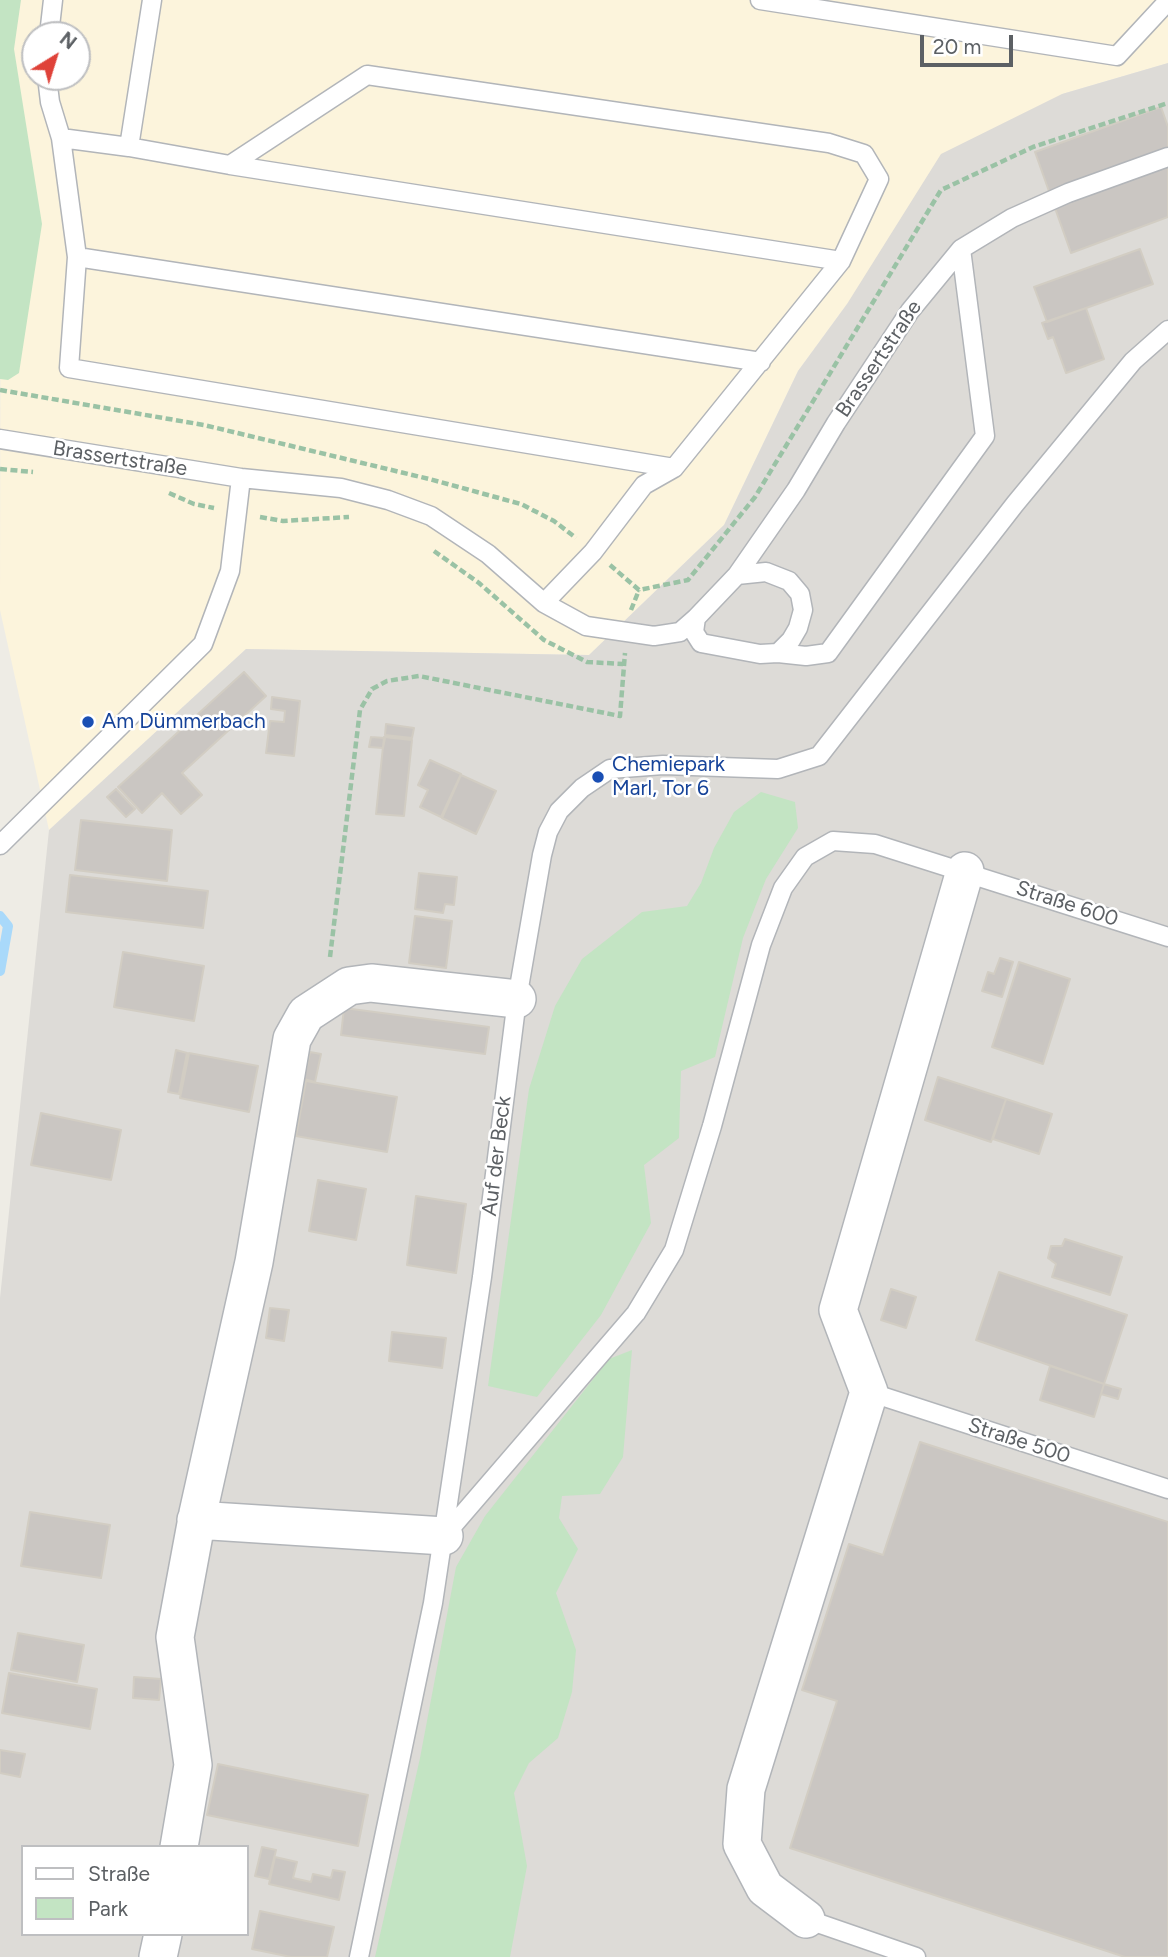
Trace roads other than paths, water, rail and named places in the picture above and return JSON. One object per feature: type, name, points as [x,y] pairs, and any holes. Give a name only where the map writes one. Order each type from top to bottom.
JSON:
[{"type":"street","points":[[806,1919],[765,1888],[743,1844],[746,1789],[869,1392],[838,1310],[965,871]]},
{"type":"street","points":[[179,1845],[193,1765],[175,1637],[197,1520],[254,1262],[292,1039],[306,1014],[325,999],[349,986],[371,983],[517,999]]},
{"type":"street","points":[[197,1520],[444,1536]]},
{"type":"street","points":[[159,1957],[163,1936]]},
{"type":"lane","points":[[50,21],[53,0]]},
{"type":"lane","points":[[129,147],[152,0]]},
{"type":"lane","points":[[760,0],[1117,56],[1168,1]]},
{"type":"lane","points":[[230,165],[367,75],[829,143],[864,154],[879,179],[841,261],[674,468],[644,485],[593,552],[544,603]]},
{"type":"lane","points":[[49,91],[61,138],[77,257],[69,368],[674,468]]},
{"type":"lane","points":[[61,138],[841,261]]},
{"type":"lane","name":"Brassertstraße","points":[[737,575],[796,490],[836,423],[910,311],[961,249],[1012,218],[1068,193],[1168,157]]},
{"type":"lane","points":[[654,636],[760,654],[806,656],[828,653],[985,436],[961,249]]},
{"type":"lane","points":[[77,257],[761,362]]},
{"type":"lane","name":"Auf der Beck","points":[[359,1957],[433,1603],[482,1277],[517,999],[548,832],[559,811],[582,788],[610,768],[663,765],[778,769],[819,756],[1024,494],[1133,361],[1168,330]]},
{"type":"lane","name":"Brassertstraße","points":[[0,439],[241,478],[341,488],[388,500],[431,516],[488,554],[544,603],[586,626],[654,636],[680,632],[696,618]]},
{"type":"lane","points":[[0,845],[203,644],[230,571],[241,478]]},
{"type":"lane","points":[[718,648],[701,643],[694,632],[696,618],[737,575],[766,572],[789,581],[800,594],[803,610],[798,628],[778,653]]},
{"type":"lane","name":"Straße 600","points":[[444,1536],[636,1313],[674,1250],[712,1126],[761,945],[783,888],[805,857],[833,841],[888,847],[1168,937]]},
{"type":"lane","name":"Straße 500","points":[[869,1392],[1168,1489]]},
{"type":"lane","points":[[806,1919],[916,1957]]},
{"type":"waterway","points":[[0,916],[8,926],[0,971]]},
{"type":"place","name":"Am Dümmerbach","points":[[88,722]]},
{"type":"place","name":"Chemiepark Marl, Tor 6","points":[[598,777]]}]
